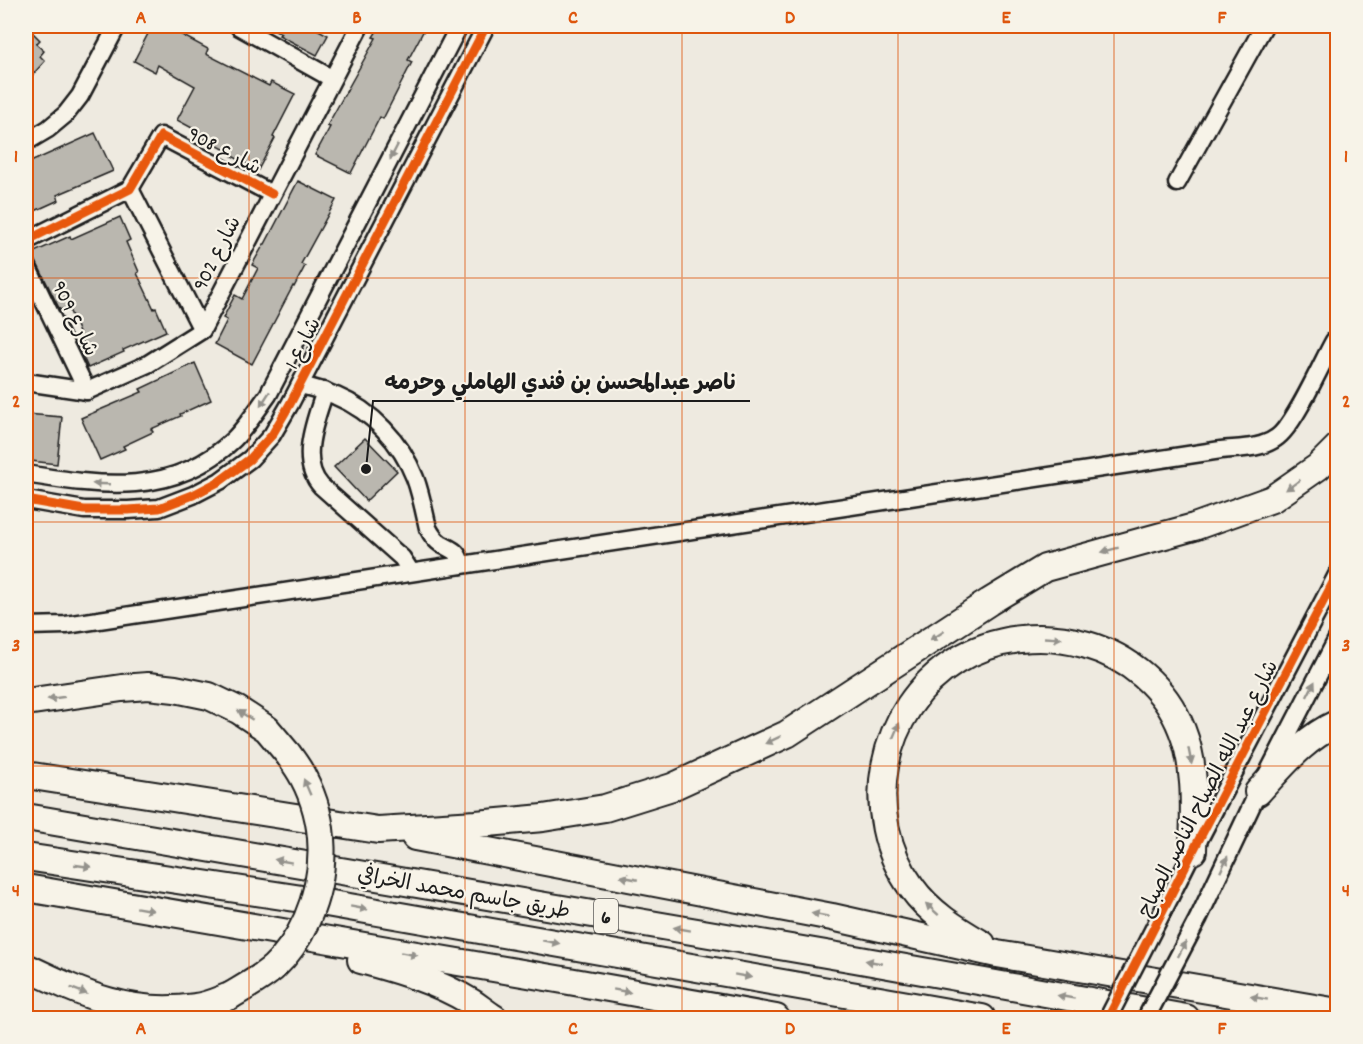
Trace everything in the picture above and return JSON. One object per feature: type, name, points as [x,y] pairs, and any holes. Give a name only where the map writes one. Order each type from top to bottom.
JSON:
[{"type":"highway","points":[[378,830],[543,818],[605,808],[672,787],[787,734],[1045,568],[1194,527],[1272,499],[1318,467],[1338,447]]},
{"type":"highway","points":[[997,954],[940,916],[912,888],[899,867],[892,849],[883,813],[881,793],[884,767],[900,720],[928,683],[942,670],[967,654],[995,643],[1011,640],[1037,637],[1065,639],[1096,647],[1123,660],[1152,683],[1175,714],[1188,746],[1193,783],[1193,851]]},
{"type":"highway","points":[[26,702],[148,686],[208,696],[238,710],[267,729],[288,753],[303,777],[320,827],[322,861],[316,895],[303,929],[292,946],[275,966],[257,981],[230,996],[197,1007],[161,1010],[130,1007],[73,989],[26,967]]},
{"type":"highway","points":[[1258,792],[1294,752],[1317,734],[1338,723]]},
{"type":"highway","points":[[26,775],[378,830],[832,917],[997,954],[1338,1012]]},
{"type":"highway","name":"طريق جاسم محمد الخرافي","points":[[26,816],[855,958],[1186,1018]]},
{"type":"highway","name":"طريق جاسم محمد الخرافي","points":[[26,857],[315,901],[982,1018]]},
{"type":"highway","points":[[26,888],[776,1018]]},
{"type":"highway","points":[[207,919],[390,968],[436,984],[471,1002],[494,1018]]},
{"type":"street","points":[[26,142],[48,129],[66,114],[80,96],[117,26]]},
{"type":"street","points":[[238,26],[332,78]]},
{"type":"street","name":"شارع 902","points":[[202,330],[360,26]]},
{"type":"street","name":"شارع 1","points":[[26,474],[83,483],[123,485],[155,481],[183,473],[213,456],[233,440],[268,395],[459,26]]},
{"type":"street","name":"شارع 1","points":[[26,500],[84,510],[159,508],[194,495],[220,481],[250,459],[272,435],[300,385],[486,26]]},
{"type":"street","points":[[1177,183],[1264,26]]},
{"type":"street","points":[[423,149],[415,134],[427,105],[433,75]]},
{"type":"street","name":"شارع 908","points":[[130,189],[161,136],[272,194]]},
{"type":"street","points":[[26,241],[130,189],[202,330],[148,364],[87,392],[26,382]]},
{"type":"street","name":"شارع 909","points":[[26,264],[87,392]]},
{"type":"street","points":[[26,626],[66,624],[1221,450],[1249,448],[1276,438],[1285,430],[1338,336]]},
{"type":"street","points":[[300,385],[337,396],[360,408],[380,425],[396,444],[414,478],[431,534],[456,552],[461,565]]},
{"type":"street","points":[[326,392],[314,426],[311,446],[310,466],[314,477],[321,486],[402,558],[411,572]]},
{"type":"street","name":"شارع عبد الله الصباح الناصر الصباح","points":[[1108,1018],[1338,573]]},
{"type":"street","points":[[1146,1018],[1199,917],[1258,792],[1338,637]]},
{"type":"building","points":[[26,26],[40,40],[36,44],[44,51],[40,56],[45,61],[26,82]]},
{"type":"building","points":[[152,26],[168,26],[177,30],[176,32],[208,49],[206,54],[269,86],[271,82],[295,94],[258,170],[205,139],[207,136],[177,120],[195,86],[158,65],[155,72],[134,61]]},
{"type":"building","points":[[267,26],[311,26],[328,35],[317,55]]},
{"type":"building","points":[[380,26],[426,26],[408,60],[412,62],[383,119],[380,117],[351,173],[315,155],[330,127],[327,126],[376,38],[373,37]]},
{"type":"building","points":[[95,133],[113,171],[57,195],[59,200],[26,215],[26,164]]},
{"type":"building","points":[[298,181],[336,200],[301,264],[305,266],[252,364],[215,344],[227,320],[223,318],[235,295],[242,299],[258,268],[252,265]]},
{"type":"building","points":[[120,217],[130,240],[126,242],[139,272],[137,273],[166,331],[88,368],[77,344],[83,342],[68,307],[60,310],[32,253],[70,236],[71,239]]},
{"type":"building","points":[[195,363],[211,400],[151,429],[153,432],[123,446],[125,449],[100,460],[81,418],[142,392],[140,389]]},
{"type":"building","points":[[26,414],[62,417],[57,464],[31,461],[31,458],[26,457]]},
{"type":"building","points":[[365,438],[397,471],[366,501],[334,467]]},
{"type":"cycle path","points":[[26,500],[84,510],[159,508],[193,495],[220,481],[250,459],[272,435],[290,404],[486,26]]},
{"type":"cycle path","points":[[26,241],[130,189],[161,136],[272,194]]},
{"type":"cycle path","points":[[1108,1018],[1338,573]]},
{"type":"place","name":"ناصر عبدالمحسن بن فندي الهاملي وحرمه","points":[[366,469]]}]
